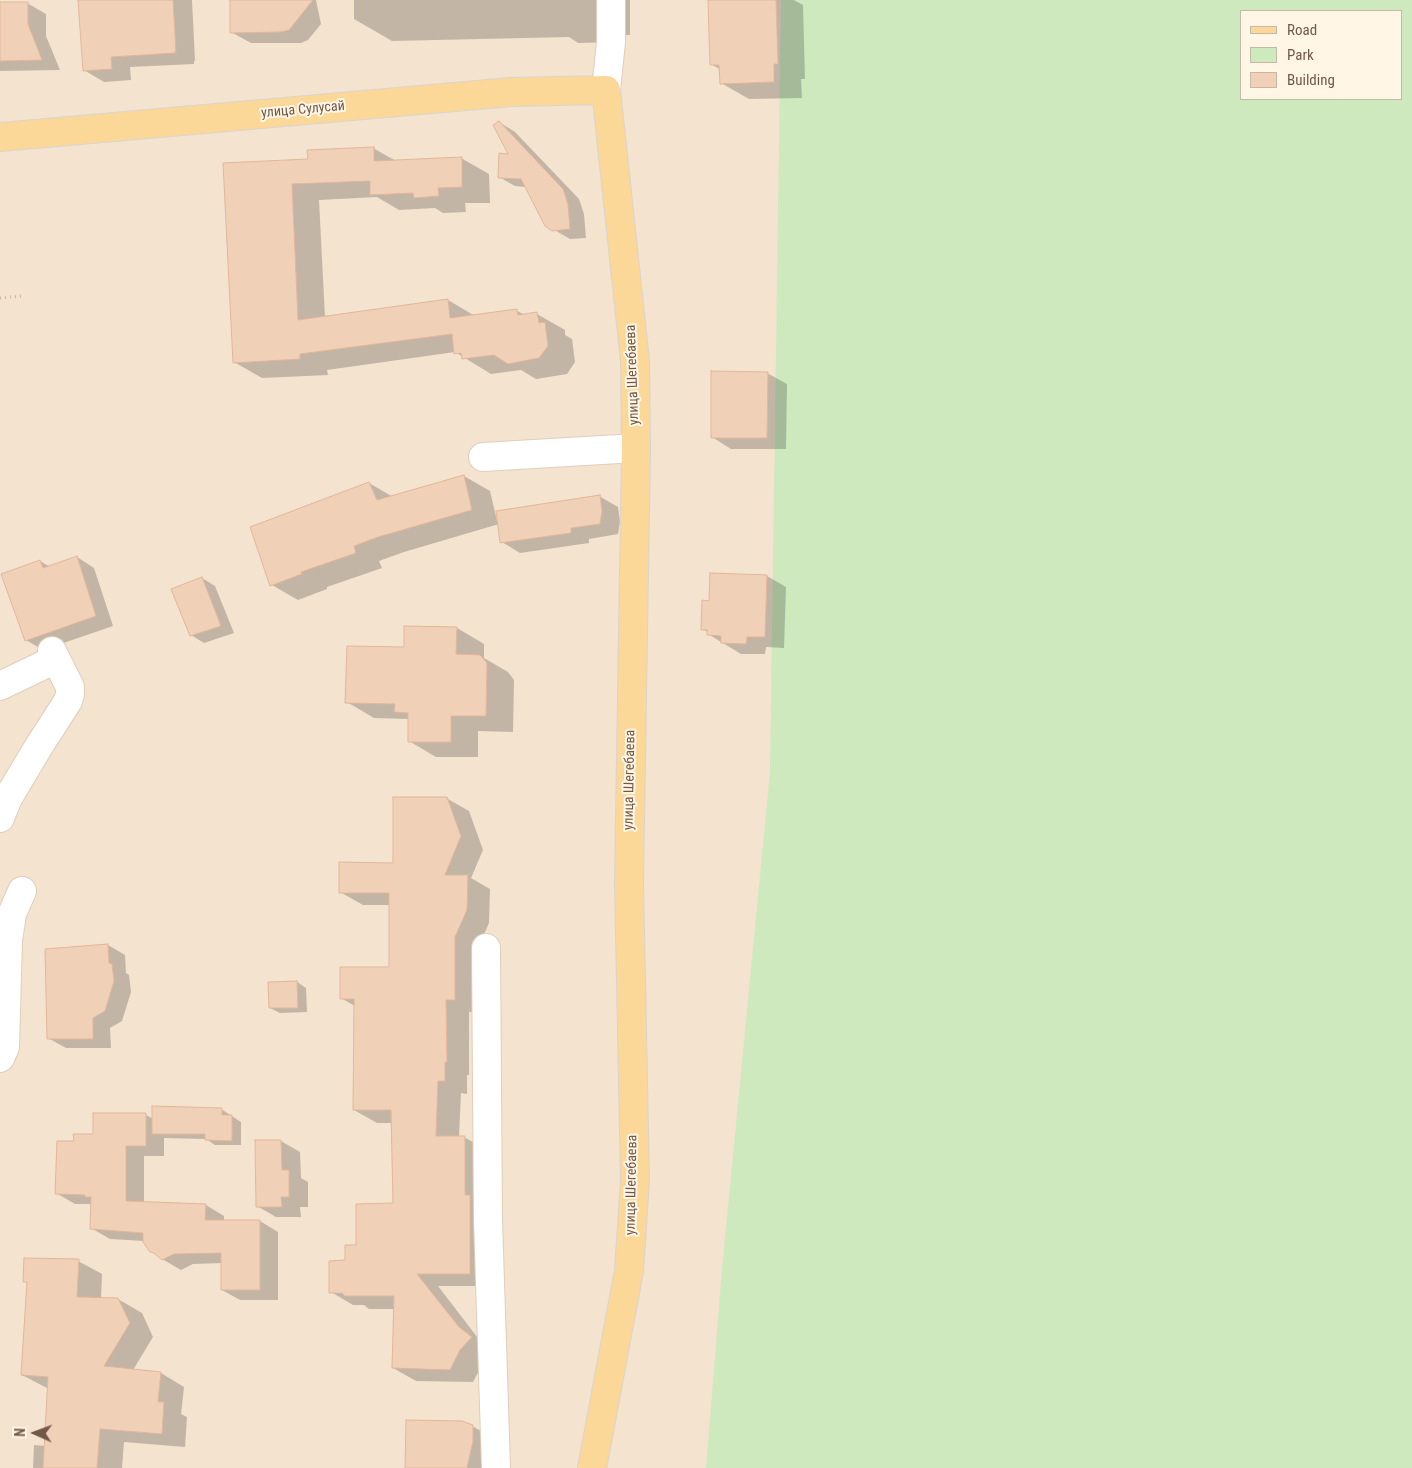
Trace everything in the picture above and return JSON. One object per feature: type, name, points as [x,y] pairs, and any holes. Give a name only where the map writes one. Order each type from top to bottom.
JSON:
[{"type":"main road","name":"улица Сулусай","points":[[0,137],[511,92],[606,90]]},
{"type":"main road","name":"улица Шегебаева","points":[[592,1468],[629,1271],[635,1180],[628,882],[636,361],[606,90]]},
{"type":"street","points":[[606,90],[611,42],[612,0]]},
{"type":"street","points":[[483,457],[636,448]]},
{"type":"street","points":[[0,686],[54,655],[70,687],[68,702],[8,798],[0,818]]},
{"type":"street","points":[[0,1058],[4,1048],[8,940],[12,914],[22,891]]},
{"type":"street","points":[[486,948],[488,1220],[496,1468]]},
{"type":"path","points":[[0,298],[22,296]]},
{"type":"shaded area","points":[[0,0],[1412,0],[1412,1468],[0,1468]]},
{"type":"green space","points":[[781,0],[1412,0],[1412,1468],[706,1468],[722,1269],[770,772]]},
{"type":"building","points":[[78,0],[173,0],[175,53],[111,57],[112,69],[83,71]]},
{"type":"building","points":[[230,0],[313,0],[289,30],[281,32],[230,33]]},
{"type":"building","points":[[708,0],[776,0],[778,64],[774,64],[774,82],[720,84],[719,65],[710,65]]},
{"type":"building","points":[[0,2],[28,2],[28,24],[42,60],[0,61]]},
{"type":"building","points":[[499,121],[563,189],[568,204],[570,229],[552,231],[545,226],[521,179],[498,178],[499,153],[508,154],[493,125]]},
{"type":"building","points":[[374,147],[374,161],[462,157],[462,187],[438,188],[439,196],[414,198],[413,193],[370,195],[370,181],[292,184],[298,320],[448,299],[450,318],[517,309],[518,315],[537,312],[539,323],[545,322],[548,346],[539,358],[508,364],[494,355],[462,359],[461,353],[454,354],[452,334],[300,354],[300,359],[233,363],[223,163],[308,159],[307,150]]},
{"type":"building","points":[[711,371],[768,372],[767,438],[711,438]]},
{"type":"building","points":[[464,475],[472,510],[378,537],[354,546],[356,553],[301,572],[302,574],[270,586],[250,527],[369,482],[377,500]]},
{"type":"building","points":[[600,495],[602,511],[600,524],[571,528],[571,533],[500,543],[496,511]]},
{"type":"building","points":[[77,556],[96,616],[25,641],[1,574],[40,560],[43,568]]},
{"type":"building","points":[[710,573],[767,575],[765,637],[747,637],[746,644],[721,643],[721,636],[707,635],[707,630],[701,630],[702,600],[709,601]]},
{"type":"building","points":[[202,577],[221,626],[190,636],[171,589]]},
{"type":"building","points":[[404,626],[457,627],[456,654],[480,655],[487,663],[486,716],[451,716],[451,742],[408,742],[408,713],[394,712],[395,704],[345,703],[347,646],[404,647]]},
{"type":"building","points":[[393,797],[447,797],[461,836],[445,875],[468,875],[467,910],[455,937],[455,1000],[446,1000],[447,1062],[445,1062],[445,1081],[438,1081],[436,1136],[465,1136],[465,1195],[470,1195],[470,1274],[417,1274],[459,1327],[472,1337],[460,1350],[450,1370],[392,1368],[394,1296],[345,1296],[342,1293],[329,1293],[329,1261],[345,1260],[345,1245],[356,1245],[356,1204],[393,1203],[391,1110],[353,1110],[354,999],[340,999],[340,967],[389,967],[389,893],[339,893],[339,862],[393,863]]},
{"type":"building","points":[[108,944],[109,963],[112,964],[114,981],[105,1011],[93,1018],[93,1039],[47,1039],[45,949]]},
{"type":"building","points":[[297,981],[298,1008],[269,1008],[268,982]]},
{"type":"building","points":[[152,1106],[222,1108],[222,1115],[232,1115],[232,1141],[205,1140],[205,1134],[152,1134]]},
{"type":"building","points":[[93,1113],[146,1113],[146,1146],[126,1146],[126,1201],[206,1204],[205,1220],[260,1220],[260,1290],[221,1290],[221,1253],[174,1254],[162,1260],[150,1252],[143,1242],[143,1233],[90,1229],[91,1197],[55,1194],[57,1141],[74,1141],[73,1134],[93,1134]]},
{"type":"building","points":[[255,1140],[281,1140],[282,1170],[289,1170],[289,1197],[281,1197],[282,1207],[256,1207]]},
{"type":"building","points":[[24,1258],[79,1259],[77,1297],[118,1298],[130,1323],[104,1366],[161,1372],[158,1402],[164,1402],[162,1434],[100,1429],[97,1468],[43,1468],[48,1377],[21,1375],[27,1282],[23,1282]]},
{"type":"building","points":[[406,1420],[462,1421],[473,1425],[473,1441],[467,1468],[405,1468]]}]
